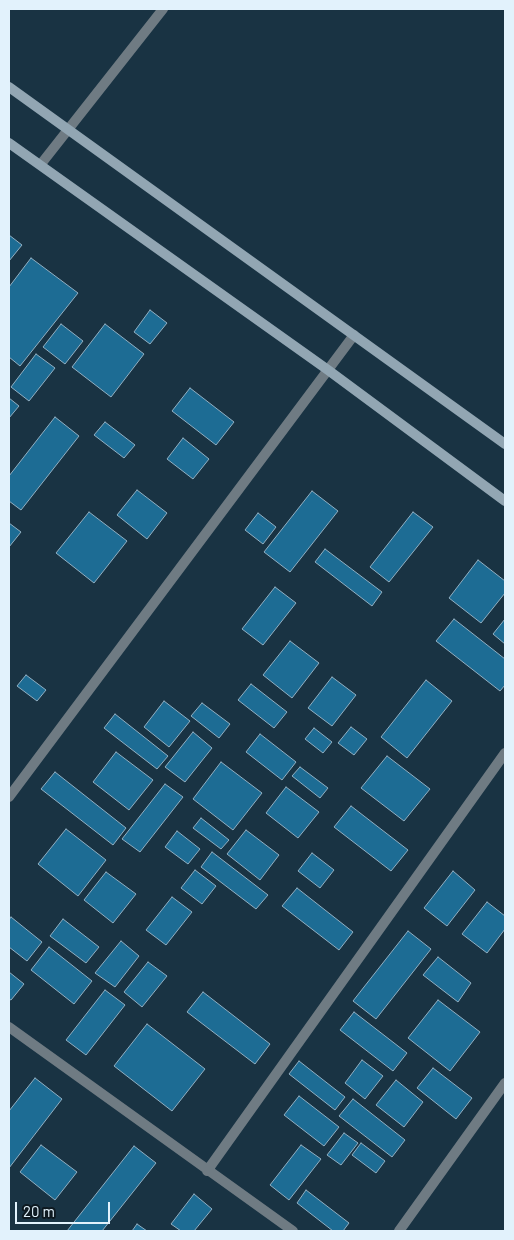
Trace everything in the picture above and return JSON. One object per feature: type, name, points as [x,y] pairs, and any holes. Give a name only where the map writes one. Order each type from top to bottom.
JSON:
[{"type":"main road","points":[[9,87],[505,444]]},
{"type":"main road","points":[[9,143],[328,370],[505,501]]},
{"type":"street","points":[[41,164],[163,9]]},
{"type":"street","points":[[9,797],[354,335]]},
{"type":"street","points":[[207,1171],[505,753]]},
{"type":"street","points":[[9,1027],[293,1231]]},
{"type":"street","points":[[400,1231],[505,1083]]},
{"type":"building","points":[[9,235],[22,245],[9,261]]},
{"type":"building","points":[[31,258],[78,293],[20,366],[9,357],[9,287]]},
{"type":"building","points":[[150,310],[167,323],[150,344],[134,332]]},
{"type":"building","points":[[61,324],[83,341],[65,364],[43,347]]},
{"type":"building","points":[[105,324],[144,354],[111,397],[72,367]]},
{"type":"building","points":[[36,354],[55,368],[29,401],[11,387]]},
{"type":"building","points":[[190,388],[234,422],[216,445],[172,411]]},
{"type":"building","points":[[9,398],[19,406],[9,418]]},
{"type":"building","points":[[55,417],[79,436],[21,510],[9,501],[9,476]]},
{"type":"building","points":[[105,422],[135,445],[124,458],[94,435]]},
{"type":"building","points":[[183,438],[209,459],[193,479],[167,459]]},
{"type":"building","points":[[137,490],[167,513],[147,539],[117,515]]},
{"type":"building","points":[[312,491],[338,511],[290,572],[264,552]]},
{"type":"building","points":[[89,512],[127,541],[94,583],[56,553]]},
{"type":"building","points":[[413,512],[433,527],[389,582],[370,567]]},
{"type":"building","points":[[258,513],[276,527],[263,544],[245,530]]},
{"type":"building","points":[[9,523],[21,532],[9,547]]},
{"type":"building","points":[[325,549],[382,592],[372,606],[315,562]]},
{"type":"building","points":[[478,560],[505,581],[505,593],[481,623],[449,598]]},
{"type":"building","points":[[275,587],[296,603],[263,645],[242,629]]},
{"type":"building","points":[[454,619],[505,659],[505,685],[500,691],[436,641]]},
{"type":"building","points":[[505,619],[505,644],[493,634]]},
{"type":"building","points":[[290,641],[319,663],[292,698],[263,675]]},
{"type":"building","points":[[26,675],[46,690],[37,701],[17,686]]},
{"type":"building","points":[[332,677],[356,695],[332,726],[308,708]]},
{"type":"building","points":[[426,680],[452,701],[407,758],[381,737]]},
{"type":"building","points":[[251,684],[287,712],[274,728],[238,700]]},
{"type":"building","points":[[164,701],[190,721],[169,747],[144,727]]},
{"type":"building","points":[[202,703],[230,724],[219,738],[191,716]]},
{"type":"building","points":[[115,714],[168,756],[157,769],[104,728]]},
{"type":"building","points":[[351,727],[367,739],[354,755],[338,743]]},
{"type":"building","points":[[314,728],[332,742],[323,753],[305,739]]},
{"type":"building","points":[[193,732],[212,748],[185,782],[165,767]]},
{"type":"building","points":[[260,734],[296,762],[282,780],[246,752]]},
{"type":"building","points":[[116,752],[153,780],[129,810],[93,782]]},
{"type":"building","points":[[387,756],[430,789],[404,821],[361,788]]},
{"type":"building","points":[[221,762],[262,793],[233,830],[193,799]]},
{"type":"building","points":[[300,767],[328,788],[320,798],[292,776]]},
{"type":"building","points":[[55,772],[126,828],[113,845],[41,789]]},
{"type":"building","points":[[165,784],[183,797],[140,852],[122,839]]},
{"type":"building","points":[[286,787],[319,812],[298,838],[266,813]]},
{"type":"building","points":[[351,806],[408,850],[391,871],[334,827]]},
{"type":"building","points":[[201,818],[229,840],[221,849],[193,828]]},
{"type":"building","points":[[66,829],[106,860],[78,896],[38,864]]},
{"type":"building","points":[[246,830],[279,855],[260,880],[227,854]]},
{"type":"building","points":[[177,831],[200,849],[188,864],[165,847]]},
{"type":"building","points":[[212,852],[268,895],[256,909],[201,867]]},
{"type":"building","points":[[312,853],[334,870],[320,888],[298,871]]},
{"type":"building","points":[[195,870],[216,886],[202,904],[181,888]]},
{"type":"building","points":[[453,871],[475,890],[447,926],[424,908]]},
{"type":"building","points":[[106,872],[136,894],[113,923],[84,900]]},
{"type":"building","points":[[297,888],[353,932],[339,950],[282,906]]},
{"type":"building","points":[[172,897],[192,912],[166,945],[146,930]]},
{"type":"building","points":[[487,902],[505,916],[505,929],[487,953],[462,934]]},
{"type":"building","points":[[11,917],[42,942],[27,961],[9,947],[9,920]]},
{"type":"building","points":[[63,919],[99,947],[86,963],[50,936]]},
{"type":"building","points":[[408,931],[431,949],[376,1019],[353,1001]]},
{"type":"building","points":[[121,941],[139,956],[115,987],[95,973]]},
{"type":"building","points":[[49,947],[92,981],[74,1004],[31,970]]},
{"type":"building","points":[[438,957],[471,983],[458,1002],[423,975]]},
{"type":"building","points":[[148,962],[167,976],[142,1007],[124,992]]},
{"type":"building","points":[[9,972],[24,984],[11,1000],[9,999]]},
{"type":"building","points":[[105,990],[125,1005],[86,1055],[66,1040]]},
{"type":"building","points":[[203,992],[270,1044],[255,1064],[187,1012]]},
{"type":"building","points":[[438,1000],[480,1032],[450,1071],[408,1038]]},
{"type":"building","points":[[354,1012],[407,1053],[393,1071],[340,1030]]},
{"type":"building","points":[[147,1024],[205,1069],[172,1111],[114,1066]]},
{"type":"building","points":[[362,1060],[383,1076],[365,1099],[345,1083]]},
{"type":"building","points":[[299,1061],[345,1097],[335,1110],[289,1074]]},
{"type":"building","points":[[433,1068],[472,1098],[456,1119],[417,1088]]},
{"type":"building","points":[[35,1078],[62,1099],[9,1168],[9,1111]]},
{"type":"building","points":[[396,1080],[423,1102],[404,1127],[376,1105]]},
{"type":"building","points":[[299,1096],[339,1127],[324,1146],[284,1115]]},
{"type":"building","points":[[353,1099],[405,1140],[392,1157],[339,1116]]},
{"type":"building","points":[[344,1133],[358,1143],[341,1165],[327,1155]]},
{"type":"building","points":[[361,1143],[385,1161],[376,1173],[352,1155]]},
{"type":"building","points":[[41,1145],[77,1172],[55,1200],[20,1172]]},
{"type":"building","points":[[301,1145],[321,1159],[289,1200],[270,1185]]},
{"type":"building","points":[[134,1146],[156,1163],[102,1231],[67,1231]]},
{"type":"building","points":[[306,1190],[349,1223],[343,1231],[333,1231],[297,1203]]},
{"type":"building","points":[[194,1194],[212,1209],[194,1231],[181,1231],[171,1224]]},
{"type":"building","points":[[137,1224],[147,1231],[132,1231]]}]
